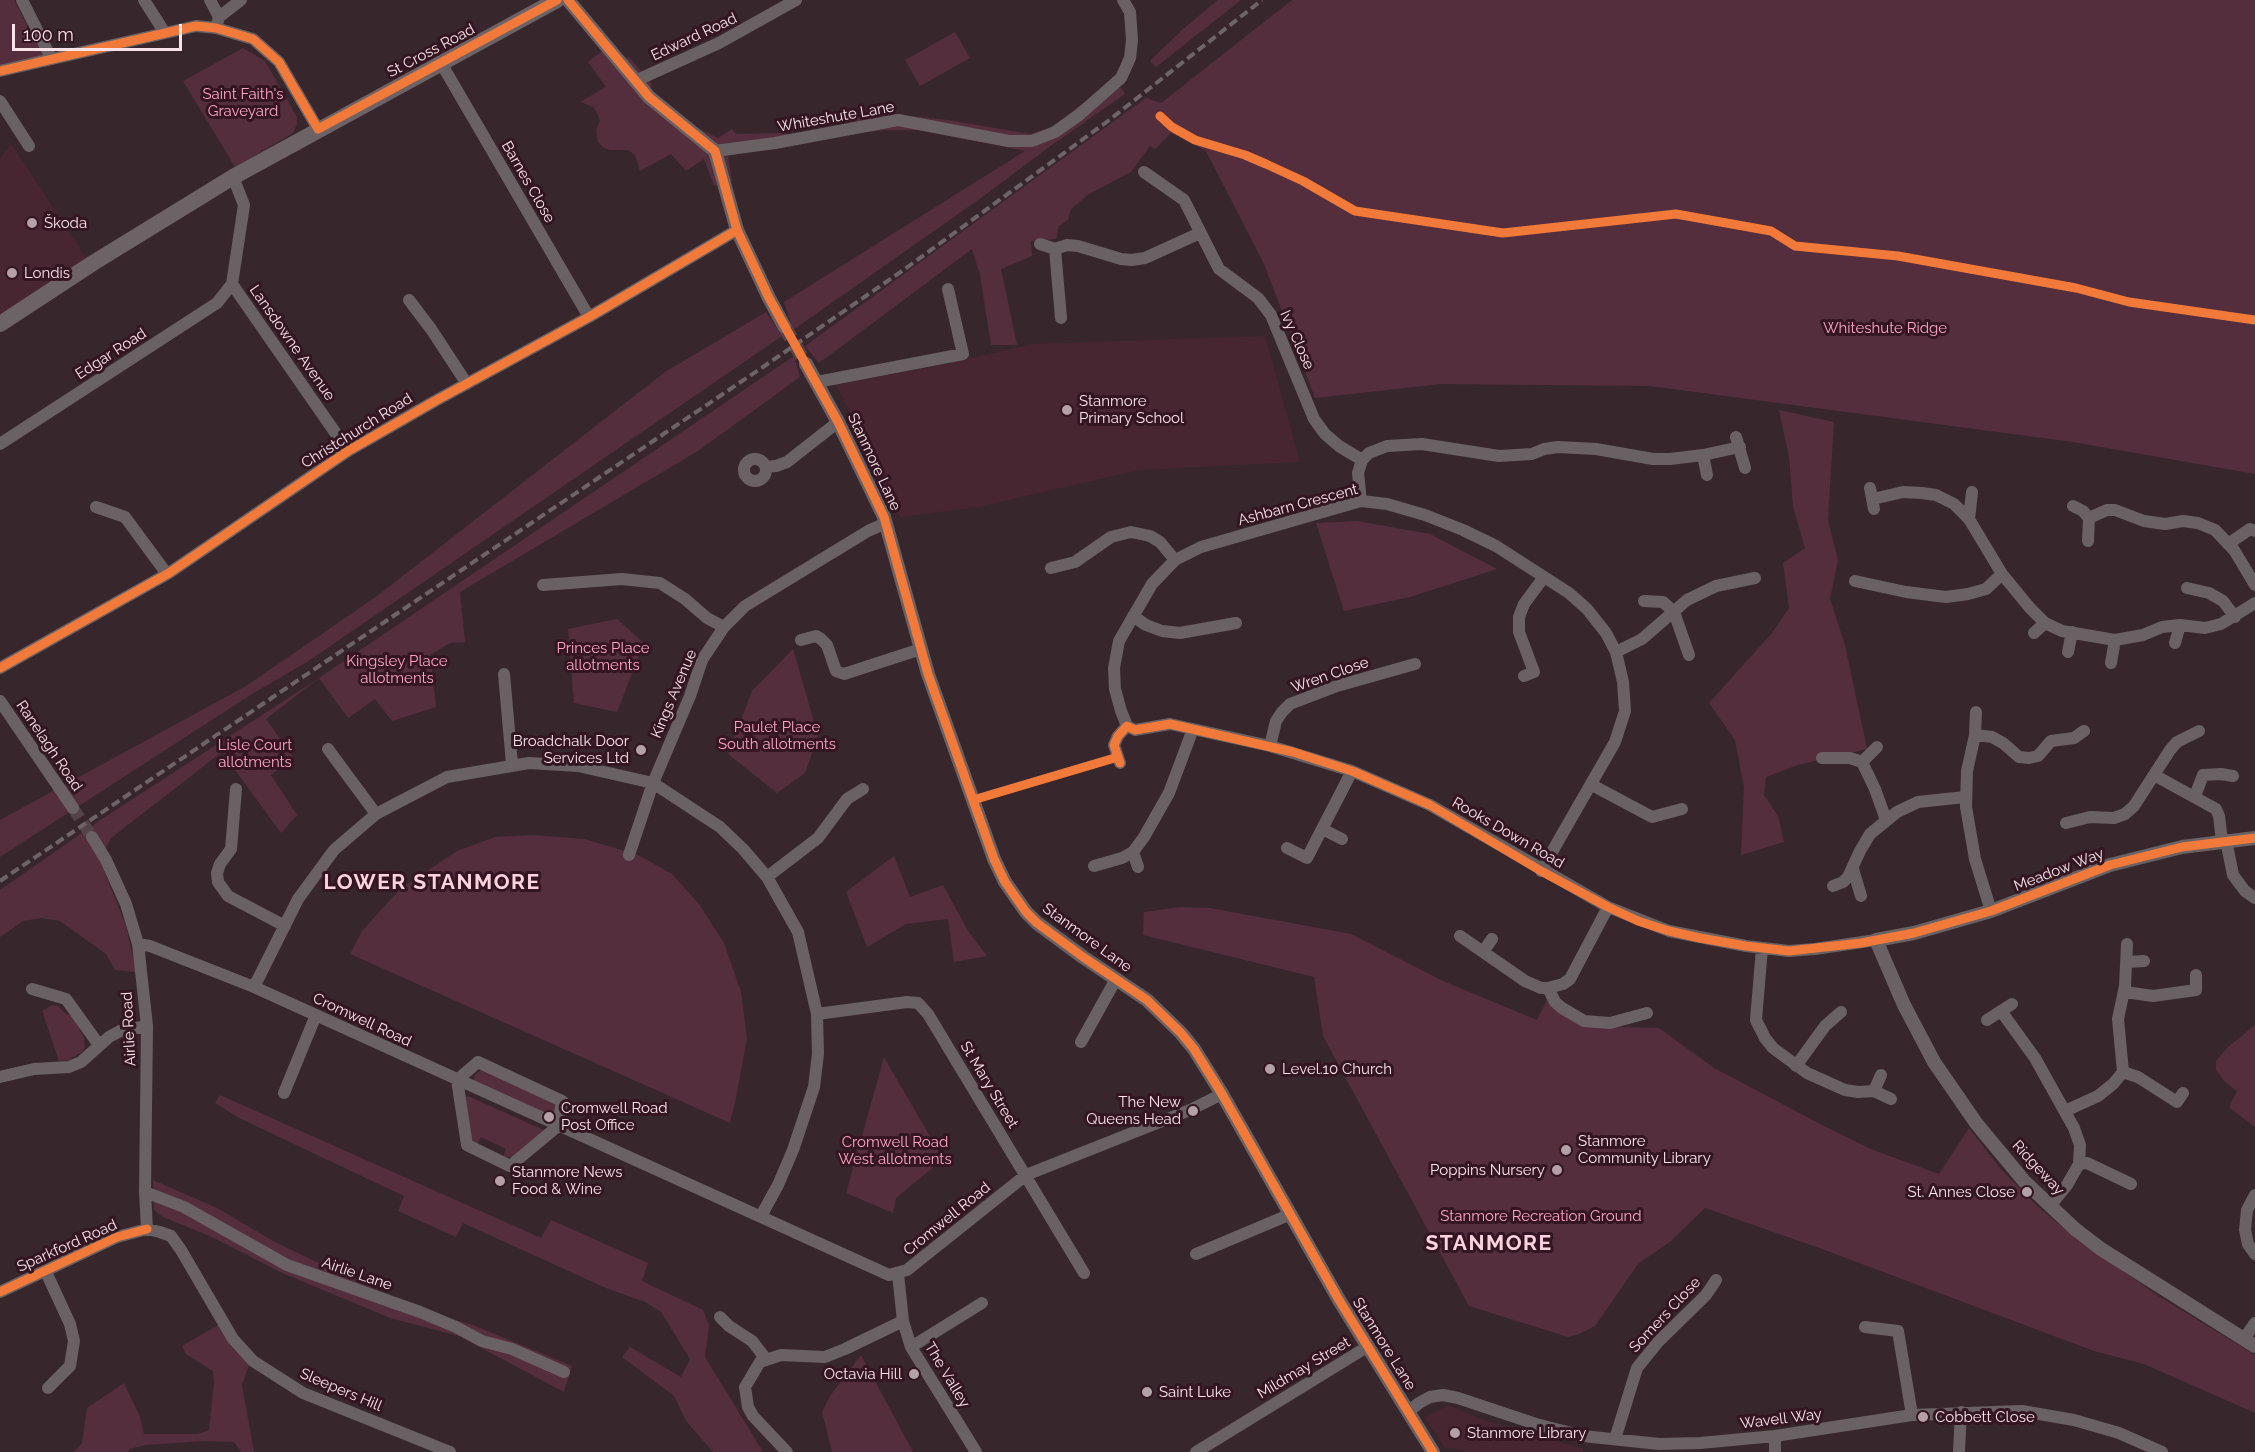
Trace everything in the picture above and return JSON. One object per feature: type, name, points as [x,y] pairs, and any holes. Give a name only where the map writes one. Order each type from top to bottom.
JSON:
[{"type":"main road","name":"St Cross Road","points":[[0,324],[93,263],[233,177],[557,0]]},
{"type":"street","points":[[22,0],[51,58]]},
{"type":"street","points":[[144,0],[165,33]]},
{"type":"street","points":[[210,0],[218,22],[253,39],[279,62],[318,129]]},
{"type":"street","points":[[0,71],[218,22],[241,0]]},
{"type":"street","points":[[568,0],[649,97],[715,151],[736,230],[784,326]]},
{"type":"street","name":"Edward Road","points":[[635,81],[719,43],[796,0]]},
{"type":"street","name":"Whiteshute Lane","points":[[715,151],[775,143],[898,120],[1009,141],[1032,141],[1055,132],[1071,121],[1121,78],[1130,58],[1132,40],[1131,12],[1123,0]]},
{"type":"street","name":"Barnes Close","points":[[441,63],[589,317]]},
{"type":"street","points":[[0,100],[28,146]]},
{"type":"street","name":"Ivy Close","points":[[1144,172],[1184,200],[1219,269],[1258,298],[1271,315],[1314,419],[1325,434],[1339,446],[1362,460]]},
{"type":"street","name":"Lansdowne Avenue","points":[[233,177],[244,205],[232,284],[348,451]]},
{"type":"street","name":"Christchurch Road","points":[[0,668],[167,574],[348,451],[589,317],[736,230]]},
{"type":"street","points":[[1040,244],[1055,249],[1067,245],[1078,246],[1121,260],[1139,259],[1200,233]]},
{"type":"street","points":[[1055,249],[1061,318]]},
{"type":"street","name":"Edgar Road","points":[[0,444],[217,303],[232,284]]},
{"type":"street","points":[[817,382],[963,354],[948,289]]},
{"type":"street","points":[[409,300],[467,384]]},
{"type":"street","name":"Stanmore Lane","points":[[806,364],[863,470],[886,523],[921,649],[994,859],[1005,882],[1026,912],[1037,923],[1147,1000],[1181,1033],[1222,1094],[1368,1347],[1433,1452]]},
{"type":"street","points":[[766,467],[787,462],[838,422]]},
{"type":"street","points":[[1361,501],[1358,473],[1362,460],[1370,453],[1387,446],[1402,444],[1422,444],[1499,456],[1532,454],[1558,447],[1596,448],[1653,459],[1703,455],[1738,442],[1745,468]]},
{"type":"street","points":[[1703,455],[1707,475]]},
{"type":"street","points":[[1872,499],[1903,492],[1936,495],[1954,504],[1969,519],[2002,574],[2030,608],[2045,623],[2062,631],[2115,640],[2129,639],[2162,627],[2180,625],[2205,628],[2221,624],[2255,603]]},
{"type":"street","points":[[1969,519],[1972,492]]},
{"type":"street","name":"Ashbarn Crescent","points":[[1127,726],[1115,689],[1114,668],[1119,641],[1152,584],[1175,560],[1209,545],[1361,501],[1387,504],[1425,515],[1496,546],[1569,593],[1587,609],[1606,633],[1616,652],[1623,682],[1625,711],[1615,742],[1541,871]]},
{"type":"street","points":[[2073,506],[2090,518],[2088,541]]},
{"type":"street","points":[[96,507],[125,517],[167,574]]},
{"type":"street","points":[[2090,518],[2108,510],[2115,510],[2144,521],[2165,524],[2183,521],[2215,530],[2228,544],[2255,585]]},
{"type":"street","name":"Kings Avenue","points":[[629,855],[653,783],[690,696],[702,660],[724,627],[745,606],[868,531],[886,523]]},
{"type":"street","points":[[2228,544],[2250,530],[2255,531]]},
{"type":"street","points":[[1051,568],[1075,562],[1111,537],[1131,532],[1150,536],[1160,542],[1175,560]]},
{"type":"street","points":[[1855,580],[1906,592],[1946,597],[1986,589],[2002,574]]},
{"type":"street","points":[[1524,676],[1534,672],[1519,632],[1519,617],[1524,604],[1545,578]]},
{"type":"street","points":[[1616,652],[1642,639],[1688,600],[1716,586],[1755,578]]},
{"type":"street","points":[[543,585],[622,579],[660,583],[685,598],[707,618],[724,627]]},
{"type":"street","points":[[2187,588],[2209,593],[2223,601],[2235,617]]},
{"type":"street","points":[[1644,601],[1663,602],[1674,612],[1689,655]]},
{"type":"street","points":[[1133,616],[1146,625],[1162,631],[1180,633],[1236,623]]},
{"type":"street","points":[[2034,633],[2045,623]]},
{"type":"street","points":[[2175,643],[2180,625]]},
{"type":"street","points":[[2068,652],[2072,632]]},
{"type":"street","points":[[801,640],[816,636],[821,639],[827,645],[836,671],[844,674],[921,649]]},
{"type":"street","points":[[2111,663],[2115,640]]},
{"type":"street","name":"Wren Close","points":[[1270,746],[1276,721],[1281,712],[1290,704],[1337,686],[1415,664]]},
{"type":"street","name":"Wren Close","points":[[1391,671],[1394,685]]},
{"type":"street","points":[[504,674],[512,764]]},
{"type":"street","name":"Ranelagh Road","points":[[0,701],[73,808]]},
{"type":"street","points":[[1976,712],[1975,735],[1967,771],[1965,797],[1975,859],[1991,911]]},
{"type":"street","name":"Rooks Down Road","points":[[1127,726],[1135,730],[1170,724],[1270,746],[1352,771],[1430,805],[1541,871],[1608,907],[1669,931],[1789,951],[1876,940]]},
{"type":"street","points":[[1120,763],[1114,745],[1127,726]]},
{"type":"street","points":[[1094,866],[1122,858],[1133,852],[1144,837],[1169,794],[1193,729]]},
{"type":"street","points":[[1975,735],[1992,737],[2019,757],[2029,758],[2038,756],[2051,741],[2074,738],[2084,731]]},
{"type":"street","points":[[2066,824],[2090,817],[2114,818],[2126,814],[2134,806],[2177,742],[2199,731]]},
{"type":"street","points":[[1862,762],[1877,747]]},
{"type":"street","points":[[328,749],[376,814]]},
{"type":"street","points":[[1822,758],[1850,758],[1862,762],[1870,775],[1886,820]]},
{"type":"street","points":[[254,987],[298,899],[334,850],[376,814],[447,777],[512,764],[529,763],[578,766],[653,783],[720,827],[742,849],[767,877],[798,932],[817,1014],[818,1054],[814,1087],[793,1150],[761,1216]]},
{"type":"street","points":[[1287,848],[1307,858],[1352,771]]},
{"type":"street","points":[[2195,796],[2203,775],[2222,774],[2232,777]]},
{"type":"street","points":[[2154,775],[2216,809],[2233,875],[2245,891],[2255,898]]},
{"type":"street","points":[[1592,784],[1652,816],[1682,809]]},
{"type":"street","points":[[236,789],[231,849],[220,864],[217,873],[218,882],[228,896],[285,926]]},
{"type":"street","points":[[767,877],[818,838],[848,799],[863,789]]},
{"type":"street","points":[[1833,886],[1843,882],[1853,869],[1870,834],[1886,820],[1918,802],[1965,797]]},
{"type":"street","points":[[1322,829],[1342,839]]},
{"type":"street","name":"Airlie Road","points":[[92,837],[106,860],[126,904],[138,944],[147,1026],[145,1192],[147,1229]]},
{"type":"street","name":"Meadow Way","points":[[1876,940],[1914,933],[1991,911],[2110,866],[2182,847],[2255,837]]},
{"type":"street","points":[[1133,852],[1138,867]]},
{"type":"street","points":[[1853,869],[1861,896]]},
{"type":"street","points":[[1460,936],[1525,981],[1541,988],[1548,988],[1563,984],[1570,979],[1608,907]]},
{"type":"street","points":[[1483,952],[1492,939]]},
{"type":"street","name":"Ridgeway","points":[[1876,940],[1904,1005],[1945,1077],[2001,1154],[2050,1206],[2075,1229],[2113,1258],[2249,1343]]},
{"type":"street","name":"Cromwell Road","points":[[138,944],[150,946],[254,987],[889,1275],[898,1274],[913,1265],[1026,1175],[1190,1110],[1222,1094]]},
{"type":"street","points":[[2065,1111],[2098,1096],[2123,1072],[2118,1019],[2125,992],[2127,944]]},
{"type":"street","points":[[1762,948],[1756,1020],[1773,1048],[1807,1073],[1845,1090],[1874,1091],[1891,1099]]},
{"type":"street","points":[[2127,962],[2144,961]]},
{"type":"street","points":[[2125,992],[2153,996],[2196,990],[2196,975]]},
{"type":"street","points":[[1081,1042],[1116,979]]},
{"type":"street","points":[[1548,988],[1555,1002],[1584,1021],[1610,1023],[1647,1013]]},
{"type":"street","points":[[32,989],[66,999],[99,1045]]},
{"type":"street","name":"St Mary Street","points":[[817,1014],[907,1002],[918,1003],[928,1014],[1084,1273]]},
{"type":"street","points":[[1987,1020],[2012,1004]]},
{"type":"street","points":[[2001,1011],[2035,1058],[2074,1128],[2080,1145],[2079,1164],[2067,1185],[2050,1206]]},
{"type":"street","points":[[1796,1066],[1825,1026],[1841,1012]]},
{"type":"street","points":[[284,1093],[316,1015]]},
{"type":"street","points":[[0,1077],[34,1069],[69,1067],[81,1062],[99,1045],[120,1031],[147,1026]]},
{"type":"street","points":[[478,1062],[562,1101],[558,1126],[510,1166],[467,1145],[457,1080],[478,1062]]},
{"type":"street","points":[[2123,1072],[2138,1077],[2177,1102],[2183,1093]]},
{"type":"street","points":[[1874,1091],[1881,1075]]},
{"type":"street","points":[[2079,1164],[2087,1163],[2131,1184]]},
{"type":"street","name":"Airlie Lane","points":[[145,1192],[184,1208],[287,1265],[420,1312],[482,1341],[512,1349],[564,1372]]},
{"type":"street","points":[[2255,1195],[2247,1210],[2245,1230],[2248,1244],[2255,1254]]},
{"type":"street","points":[[1196,1254],[1291,1214]]},
{"type":"street","name":"Sparkford Road","points":[[0,1292],[117,1237],[147,1229]]},
{"type":"street","name":"Sleepers Hill","points":[[147,1229],[171,1236],[233,1339],[253,1361],[303,1393],[450,1452]]},
{"type":"street","points":[[46,1272],[70,1324],[74,1341],[70,1366],[48,1388]]},
{"type":"street","name":"The Valley","points":[[898,1274],[903,1321],[911,1347],[976,1452]]},
{"type":"street","name":"Somers Close","points":[[1615,1439],[1636,1368],[1706,1295],[1716,1280]]},
{"type":"street","points":[[911,1347],[982,1303]]},
{"type":"street","points":[[720,1317],[752,1341],[766,1359]]},
{"type":"street","points":[[788,1452],[760,1424],[747,1407],[745,1387],[755,1369],[766,1359],[791,1355],[825,1357],[903,1321]]},
{"type":"street","points":[[2249,1343],[2255,1323]]},
{"type":"street","points":[[1865,1327],[1898,1331],[1912,1415]]},
{"type":"street","name":"Mildmay Street","points":[[1196,1452],[1368,1347]]},
{"type":"street","name":"Wavell Way","points":[[1408,1412],[1419,1402],[1443,1395],[1583,1436],[1659,1444],[1700,1443],[1775,1436],[1912,1415],[2022,1411],[2074,1420],[2119,1433],[2162,1452]]},
{"type":"street","points":[[1959,1452],[1961,1412]]},
{"type":"street","points":[[1775,1436],[1775,1452]]},
{"type":"shaded area","points":[[11,143],[86,258],[0,315],[0,159]]},
{"type":"shaded area","name":"Stanmore Primary School","points":[[1265,336],[1300,462],[1139,470],[978,507],[901,517],[888,504],[862,435],[836,385],[941,365],[1033,344]]},
{"type":"shaded area","points":[[1448,1405],[1480,1419],[1584,1449],[1583,1452],[1466,1452],[1452,1448],[1446,1449],[1425,1418]]},
{"type":"green space","points":[[0,0],[14,0],[43,56],[0,65]]},
{"type":"green space","points":[[1218,0],[1241,0],[1156,67],[1150,61],[1183,29]]},
{"type":"green space","name":"Whiteshute Ridge","points":[[1292,0],[2255,0],[2255,474],[2073,442],[1650,386],[1441,384],[1315,398],[1264,264],[1206,151],[1171,133],[1155,149],[1150,146],[1131,172],[1089,194],[1071,209],[1068,220],[1059,226],[1056,239],[1031,241],[1032,256],[1001,269],[1017,345],[991,345],[980,275],[972,249],[819,363],[805,346],[1146,98],[1161,103]]},
{"type":"green space","points":[[955,32],[970,58],[920,86],[905,60]]},
{"type":"green space","name":"Saint Faith's Graveyard","points":[[243,48],[265,61],[297,117],[297,124],[293,133],[235,167],[183,81]]},
{"type":"green space","points":[[606,48],[617,64],[629,57],[652,84],[649,91],[682,120],[718,138],[732,129],[736,134],[787,133],[792,143],[728,156],[732,181],[714,186],[704,159],[686,171],[671,154],[640,171],[635,155],[628,150],[610,150],[598,142],[596,130],[600,121],[597,113],[593,107],[580,102],[606,87],[588,62]]},
{"type":"green space","points":[[1121,88],[1125,94],[793,330],[784,302],[1025,151],[918,130],[886,130],[852,134],[846,121],[883,113],[948,120],[1030,134],[1052,127],[1101,89]]},
{"type":"green space","points":[[766,312],[782,336],[307,662],[252,694],[0,857],[0,820],[246,686],[377,596],[665,372]]},
{"type":"green space","name":"Kingsley Place allotments","points":[[794,356],[800,377],[698,451],[460,592],[465,642],[450,643],[430,655],[436,707],[392,721],[375,699],[348,718],[319,678]]},
{"type":"green space","points":[[1779,410],[1834,422],[1828,520],[1838,560],[1830,599],[1845,645],[1867,749],[1798,765],[1766,777],[1764,795],[1778,816],[1784,842],[1741,855],[1744,787],[1735,740],[1709,703],[1772,633],[1789,608],[1783,563],[1805,548],[1793,506],[1789,457]]},
{"type":"green space","points":[[1357,521],[1430,534],[1497,569],[1410,597],[1344,611],[1316,523]]},
{"type":"green space","name":"Princes Place allotments","points":[[617,619],[646,645],[640,653],[617,712],[574,703],[568,629]]},
{"type":"green space","name":"Paulet Place South allotments","points":[[793,649],[818,736],[805,773],[777,793],[728,754],[752,691]]},
{"type":"green space","name":"Lisle Court allotments","points":[[319,678],[266,719],[293,757],[271,775],[297,815],[281,833],[222,752],[111,838],[100,860],[126,926],[136,972],[115,970],[106,954],[60,921],[42,918],[23,921],[0,937],[0,890],[102,819]]},
{"type":"green space","points":[[534,835],[584,839],[638,855],[672,874],[699,904],[724,943],[741,992],[747,1038],[730,1123],[350,954],[362,931],[400,889],[457,851],[495,837]]},
{"type":"green space","points":[[894,856],[910,897],[943,885],[968,931],[987,956],[954,962],[948,919],[906,924],[867,947],[846,892]]},
{"type":"green space","name":"Stanmore Recreation Ground","points":[[1180,907],[1210,908],[1351,934],[1443,981],[1537,1020],[1548,998],[1586,1023],[1659,1028],[1714,1068],[1826,1127],[1873,1150],[1939,1174],[1969,1128],[2000,1168],[2037,1206],[2079,1241],[2160,1297],[2255,1355],[2255,1413],[2144,1364],[2094,1351],[1822,1249],[1705,1208],[1671,1241],[1638,1264],[1595,1326],[1579,1334],[1568,1337],[1469,1306],[1323,1036],[1314,977],[1143,935],[1144,912]]},
{"type":"green space","points":[[52,1005],[58,1006],[66,1014],[73,1016],[84,1038],[85,1047],[82,1052],[68,1060],[59,1061],[42,1011]]},
{"type":"green space","points":[[2255,1025],[2255,1127],[2229,1107],[2237,1091],[2224,1081],[2216,1070],[2216,1061],[2228,1047]]},
{"type":"green space","name":"Cromwell Road West allotments","points":[[884,1057],[943,1159],[896,1198],[893,1213],[846,1193]]},
{"type":"green space","points":[[482,1069],[554,1100],[558,1109],[551,1120],[473,1083],[475,1075]]},
{"type":"green space","points":[[220,1095],[541,1238],[551,1220],[648,1263],[642,1281],[703,1310],[709,1326],[705,1357],[763,1452],[713,1452],[686,1421],[674,1396],[622,1357],[630,1347],[681,1377],[690,1359],[661,1312],[645,1302],[606,1288],[463,1223],[456,1237],[398,1211],[404,1196],[239,1118],[215,1103]]},
{"type":"green space","points":[[468,1096],[546,1131],[515,1157],[503,1157],[506,1149],[481,1137],[477,1145],[473,1141],[469,1134],[464,1100]]},
{"type":"green space","points":[[153,1180],[217,1208],[275,1242],[358,1282],[439,1316],[473,1325],[572,1366],[564,1392],[459,1336],[390,1318],[280,1272],[214,1238],[163,1217],[154,1210]]},
{"type":"green space","points":[[218,1325],[231,1347],[249,1365],[242,1385],[254,1452],[241,1452],[234,1442],[205,1441],[145,1445],[130,1449],[128,1452],[74,1452],[82,1443],[87,1408],[124,1383],[140,1417],[144,1434],[198,1434],[209,1430],[214,1383],[213,1371],[186,1354],[182,1346]]},
{"type":"green space","points":[[861,1355],[913,1452],[832,1452],[822,1412],[830,1396]]},
{"type":"tunnel","points":[[784,326],[806,364]]},
{"type":"tunnel","points":[[73,808],[92,837]]},
{"type":"railway","points":[[0,881],[902,271],[1108,121],[1262,0]]},
{"type":"cycle path","points":[[0,71],[196,26],[216,28],[253,39],[279,62],[318,129],[557,0]]},
{"type":"cycle path","points":[[568,0],[649,97],[715,151],[737,230],[769,298],[838,422],[884,517],[928,674],[994,859],[1005,882],[1026,912],[1037,923],[1147,1000],[1194,1049],[1339,1300],[1433,1452]]},
{"type":"cycle path","points":[[1160,116],[1172,127],[1195,140],[1245,155],[1266,164],[1303,181],[1355,211],[1503,233],[1676,214],[1771,231],[1795,246],[1898,256],[2076,288],[2129,302],[2255,320]]},
{"type":"cycle path","points":[[0,668],[169,573],[348,451],[589,317],[737,230]]},
{"type":"cycle path","points":[[1120,763],[1114,745],[1127,726],[1135,730],[1170,724],[1293,752],[1352,771],[1430,805],[1541,871],[1638,921],[1700,938],[1789,951],[1861,943],[1914,933],[1991,911],[2110,865],[2182,847],[2255,838]]},
{"type":"cycle path","points":[[973,800],[1118,757]]},
{"type":"cycle path","points":[[0,1292],[117,1237],[147,1229]]},
{"type":"place","name":"Škoda","points":[[32,223]]},
{"type":"place","name":"Londis","points":[[12,273]]},
{"type":"place","name":"Stanmore Primary School","points":[[1067,410]]},
{"type":"place","name":"Broadchalk Door Services Ltd","points":[[641,750]]},
{"type":"place","name":"Level.10 Church","points":[[1270,1069]]},
{"type":"place","name":"The New Queens Head","points":[[1193,1111]]},
{"type":"place","name":"Cromwell Road Post Office","points":[[549,1117]]},
{"type":"place","name":"Stanmore Community Library","points":[[1566,1150]]},
{"type":"place","name":"Poppins Nursery","points":[[1557,1170]]},
{"type":"place","name":"Stanmore News Food & Wine","points":[[500,1181]]},
{"type":"place","name":"St. Annes Close","points":[[2027,1192]]},
{"type":"place","name":"Octavia Hill","points":[[914,1374]]},
{"type":"place","name":"Saint Luke","points":[[1147,1392]]},
{"type":"place","name":"Cobbett Close","points":[[1923,1417]]},
{"type":"place","name":"Stanmore Library","points":[[1455,1433]]},
{"type":"district","name":"LOWER STANMORE","points":[[432,883]]},
{"type":"district","name":"STANMORE","points":[[1489,1244]]}]
